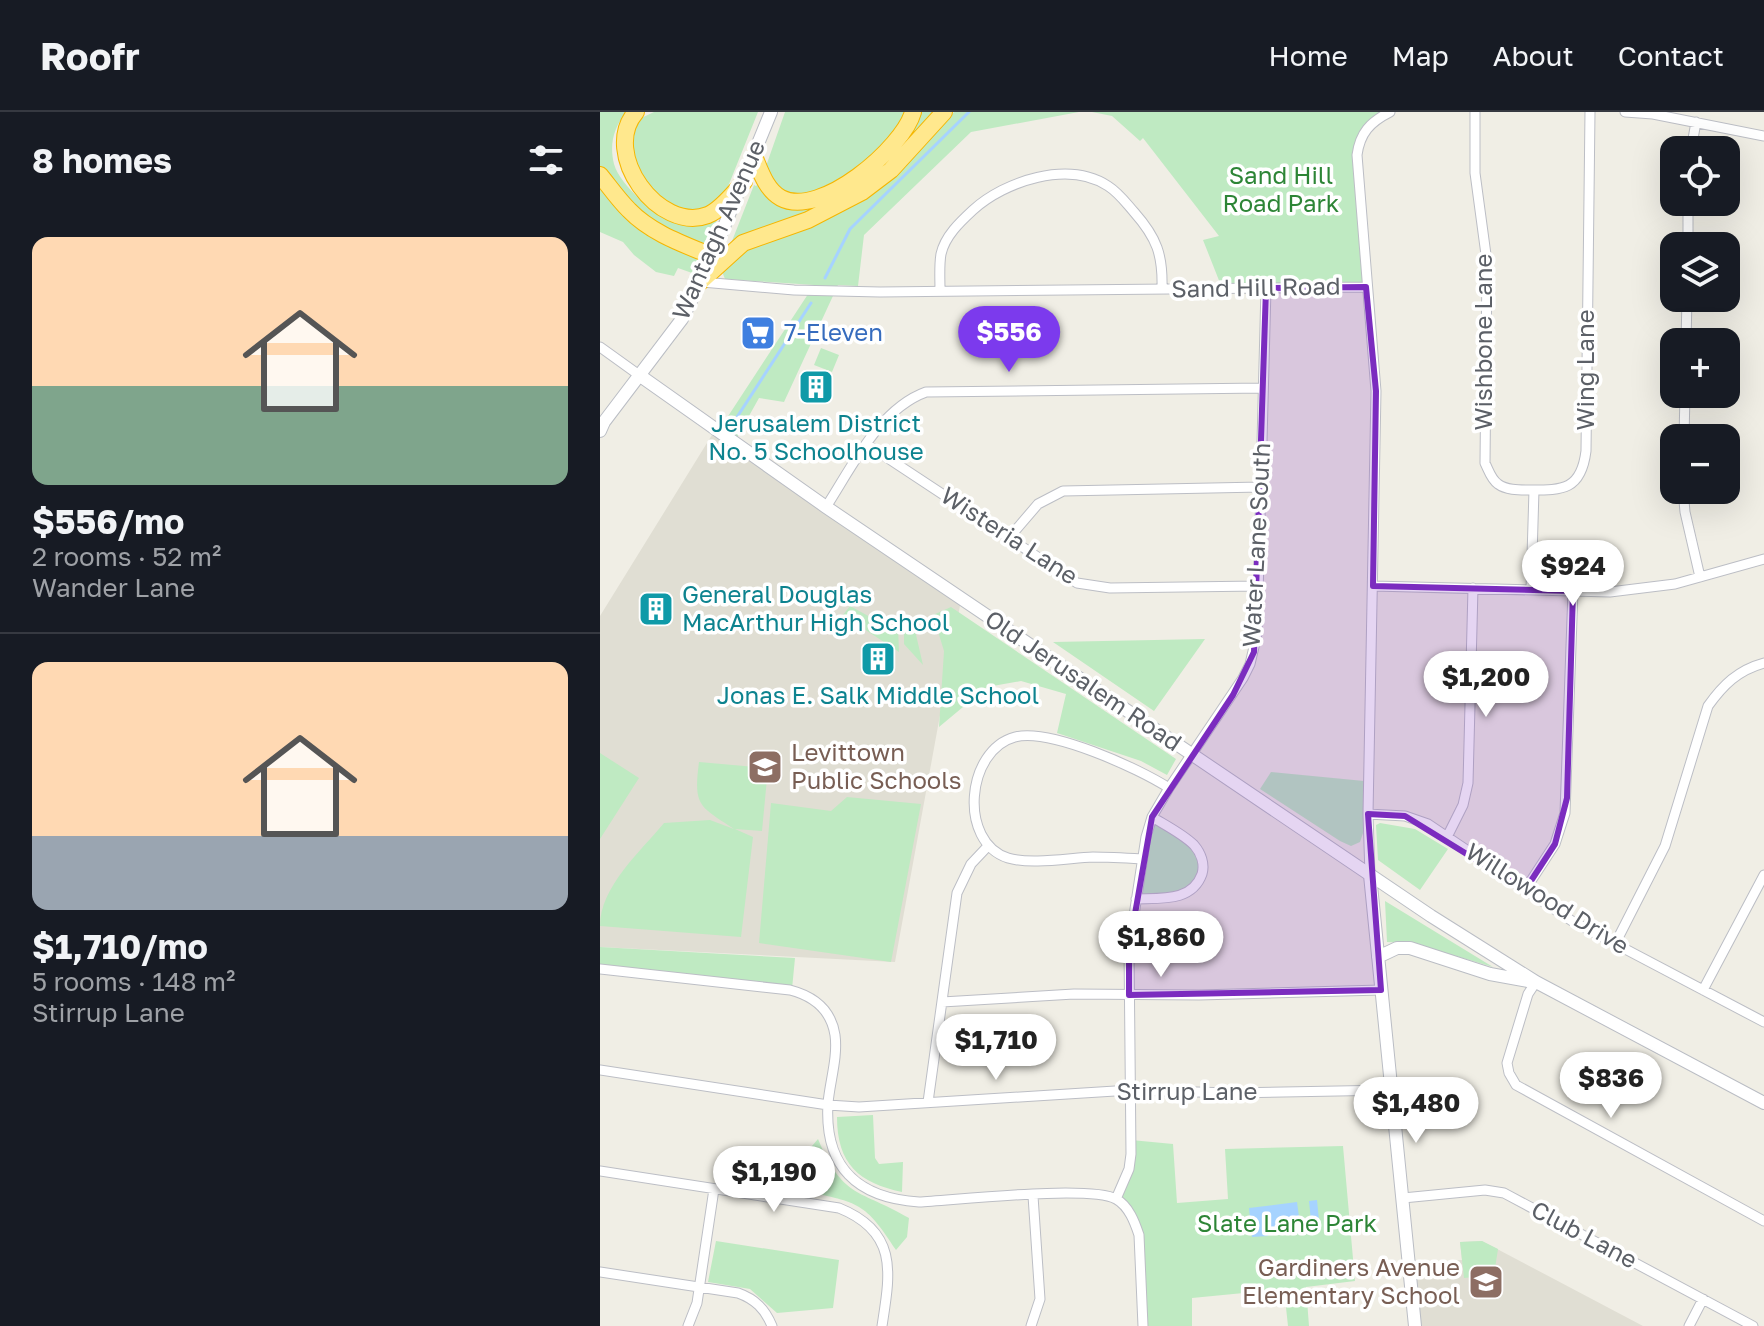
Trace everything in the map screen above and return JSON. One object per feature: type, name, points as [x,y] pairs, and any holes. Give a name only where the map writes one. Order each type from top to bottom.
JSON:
[{"type":"highway","points":[[636,112],[620,133],[619,156],[629,176],[661,210],[686,218],[706,216],[744,182]]},
{"type":"highway","points":[[754,156],[769,188],[780,197],[803,202],[817,199],[849,182],[871,165],[905,132],[913,112]]},
{"type":"highway","points":[[700,282],[743,243],[820,215],[862,192],[891,170],[944,112]]},
{"type":"highway","points":[[600,175],[629,211],[645,223],[671,239],[712,256]]},
{"type":"main road","name":"Wantagh Avenue","points":[[601,425],[682,319],[744,182],[770,114]]},
{"type":"main road","name":"Old Jerusalem Road","points":[[639,375],[826,507],[1192,755],[1536,982]]},
{"type":"main road","points":[[1370,875],[1415,1326]]},
{"type":"main road","points":[[1378,957],[1397,948],[1410,948],[1490,974],[1536,982],[1764,1103]]},
{"type":"street","points":[[1366,287],[1358,144],[1374,121],[1390,112]]},
{"type":"street","name":"Wishbone Lane","points":[[1475,112],[1475,173],[1487,262],[1485,463],[1492,479],[1500,486],[1534,490]]},
{"type":"street","name":"Wing Lane","points":[[1534,490],[1555,491],[1569,486],[1584,468],[1590,112]]},
{"type":"street","points":[[1625,112],[1764,136]]},
{"type":"street","points":[[1694,136],[1696,122]]},
{"type":"street","points":[[940,290],[941,254],[945,244],[961,220],[984,200],[1003,188],[1020,183],[1076,175],[1110,187],[1145,224],[1158,247],[1162,289]]},
{"type":"street","name":"Sand Hill Road","points":[[700,282],[794,290],[1366,287],[1376,391],[1368,814],[1370,875]]},
{"type":"street","name":"Water Lane South","points":[[1116,1199],[1129,1169],[1131,1154],[1129,948],[1142,859],[1152,817],[1233,695],[1250,664],[1257,634],[1266,288]]},
{"type":"street","points":[[600,347],[639,375]]},
{"type":"street","points":[[826,507],[888,415],[912,397],[934,391],[1263,388]]},
{"type":"street","name":"Wisteria Lane","points":[[868,445],[1065,577],[1090,586],[1110,588],[1258,586]]},
{"type":"street","points":[[1008,539],[1038,504],[1063,491],[1261,487]]},
{"type":"street","points":[[1531,590],[1534,490]]},
{"type":"street","points":[[1684,504],[1700,577]]},
{"type":"street","points":[[1373,586],[1610,592],[1649,588],[1764,559]]},
{"type":"street","points":[[1447,837],[1463,805],[1468,783],[1473,588]]},
{"type":"street","points":[[1525,890],[1555,844],[1565,813],[1573,591]]},
{"type":"street","points":[[1615,944],[1665,846],[1708,706],[1722,687],[1738,674],[1764,663]]},
{"type":"street","points":[[1142,859],[1020,860],[1006,857],[988,846],[975,822],[981,770],[995,748],[1015,737],[1030,735],[1108,757],[1145,773],[1169,788]]},
{"type":"street","name":"Willowood Drive","points":[[1368,814],[1405,816],[1428,824],[1572,921],[1764,1022]]},
{"type":"street","points":[[1136,899],[1185,895],[1196,887],[1204,865],[1196,847],[1152,817]]},
{"type":"street","points":[[928,1102],[957,893],[971,864],[988,846]]},
{"type":"street","points":[[1703,990],[1764,875]]},
{"type":"street","points":[[600,969],[806,994],[825,1010],[835,1035],[828,1105],[829,1136],[834,1156],[848,1176],[861,1187],[897,1201],[1084,1192],[1116,1199],[1135,1222],[1139,1235],[1143,1326]]},
{"type":"street","points":[[1536,982],[1528,994],[1507,1063],[1516,1085],[1764,1221]]},
{"type":"street","points":[[942,1002],[1074,994],[1381,990]]},
{"type":"street","name":"Stirrup Lane","points":[[600,1070],[828,1105],[859,1107],[1131,1090],[1230,1093],[1392,1090]]},
{"type":"street","points":[[600,1171],[839,1208],[867,1224],[880,1239],[888,1258],[890,1275],[882,1326]]},
{"type":"street","points":[[688,1326],[694,1314],[714,1189]]},
{"type":"street","name":"Club Lane","points":[[1403,1198],[1485,1190],[1504,1193],[1753,1326]]},
{"type":"street","points":[[1031,1326],[1040,1299],[1033,1196]]},
{"type":"street","points":[[600,1272],[747,1296],[765,1313],[772,1326]]},
{"type":"street","points":[[1689,1326],[1703,1299]]},
{"type":"highlighted area","points":[[1366,287],[1376,391],[1373,586],[1573,591],[1567,798],[1555,844],[1525,890],[1405,816],[1368,814],[1381,990],[1129,995],[1129,948],[1152,817],[1233,695],[1254,652],[1266,288]]},
{"type":"shaded area","name":"Levittown Public Schools","points":[[715,430],[961,600],[895,962],[600,947],[600,616]]},
{"type":"shaded area","name":"Gardiners Avenue Elementary School","points":[[1482,1241],[1643,1326],[1417,1326],[1410,1264],[1462,1260],[1460,1242]]},
{"type":"green space","points":[[600,112],[627,112],[614,136],[614,164],[624,182],[642,201],[663,216],[682,224],[719,215],[706,247],[641,215],[600,170]]},
{"type":"green space","points":[[654,112],[758,112],[723,199],[714,208],[673,213],[645,191],[626,134],[637,120]]},
{"type":"green space","points":[[785,112],[909,112],[871,161],[805,200],[782,196],[765,169]]},
{"type":"green space","points":[[917,112],[938,112],[896,159],[817,212],[732,241],[754,185],[759,183],[772,200],[787,208],[814,207],[862,181]]},
{"type":"green space","points":[[954,112],[1079,112],[971,132],[864,235],[858,286],[838,285],[784,402],[759,398],[735,441],[719,430],[814,285],[725,279],[724,267],[746,248],[925,143]]},
{"type":"green space","name":"Sand Hill Road Park","points":[[1092,112],[1386,112],[1357,144],[1365,286],[1222,288],[1203,240],[1219,236],[1143,138],[1140,141],[1112,116]]},
{"type":"green space","points":[[600,184],[695,255],[698,263],[692,273],[678,268],[674,276],[656,272],[623,242],[600,232]]},
{"type":"green space","points":[[821,348],[839,355],[832,372],[814,365]]},
{"type":"green space","points":[[850,606],[872,618],[896,623],[899,652],[843,615]]},
{"type":"green space","points":[[951,607],[1176,759],[1167,775],[1141,761],[1057,733],[1066,694],[1021,681],[987,687],[939,727],[944,651],[933,615]]},
{"type":"green space","points":[[908,623],[914,626],[923,665],[904,644],[904,626]]},
{"type":"green space","points":[[1205,639],[1154,711],[1053,642]]},
{"type":"green space","points":[[600,753],[639,778],[600,839]]},
{"type":"green space","points":[[699,762],[768,768],[762,831],[735,829],[753,837],[741,937],[600,926],[602,912],[614,884],[664,823],[710,820],[734,829],[706,810],[698,797]]},
{"type":"green space","points":[[1271,772],[1364,781],[1363,833],[1360,842],[1351,846],[1340,841],[1260,789]]},
{"type":"green space","points":[[847,797],[921,804],[891,962],[759,943],[771,803],[831,811]]},
{"type":"green space","points":[[1152,818],[1194,847],[1201,872],[1183,894],[1137,898]]},
{"type":"green space","points":[[1376,825],[1415,829],[1448,849],[1420,890],[1378,860]]},
{"type":"green space","points":[[1385,901],[1493,967],[1412,943],[1387,942]]},
{"type":"green space","points":[[600,947],[795,958],[792,989],[600,967]]},
{"type":"green space","points":[[873,1115],[875,1158],[879,1164],[903,1162],[902,1192],[863,1177],[853,1169],[841,1147],[837,1117]]},
{"type":"green space","points":[[818,1139],[836,1173],[845,1183],[909,1218],[907,1237],[896,1250],[876,1222],[859,1207],[805,1191],[806,1153]]},
{"type":"green space","name":"Slate Lane Park","points":[[1131,1140],[1173,1144],[1177,1203],[1228,1199],[1225,1149],[1343,1146],[1355,1281],[1306,1287],[1309,1326],[1288,1326],[1284,1289],[1192,1298],[1192,1326],[1143,1326],[1140,1234],[1118,1199]]},
{"type":"green space","points":[[716,1241],[839,1260],[833,1308],[777,1313],[750,1289],[708,1282]]},
{"type":"green space","points":[[1482,1241],[1498,1249],[1494,1275],[1464,1278],[1460,1242]]},
{"type":"water","points":[[1317,1200],[1320,1230],[1312,1231],[1309,1201]]},
{"type":"water","points":[[1297,1202],[1301,1232],[1271,1235],[1270,1229],[1267,1230],[1268,1236],[1252,1237],[1249,1208]]},
{"type":"waterway","points":[[825,278],[850,229],[969,112]]},
{"type":"waterway","points":[[726,434],[811,303]]},
{"type":"place","name":"7-Eleven","points":[[758,333]]},
{"type":"place","name":"Jerusalem District No. 5 Schoolhouse","points":[[816,387]]},
{"type":"place","name":"General Douglas MacArthur High School","points":[[656,609]]},
{"type":"place","name":"Jonas E. Salk Middle School","points":[[878,659]]},
{"type":"place","name":"Levittown Public Schools","points":[[765,767]]},
{"type":"place","name":"Gardiners Avenue Elementary School","points":[[1486,1282]]}]
